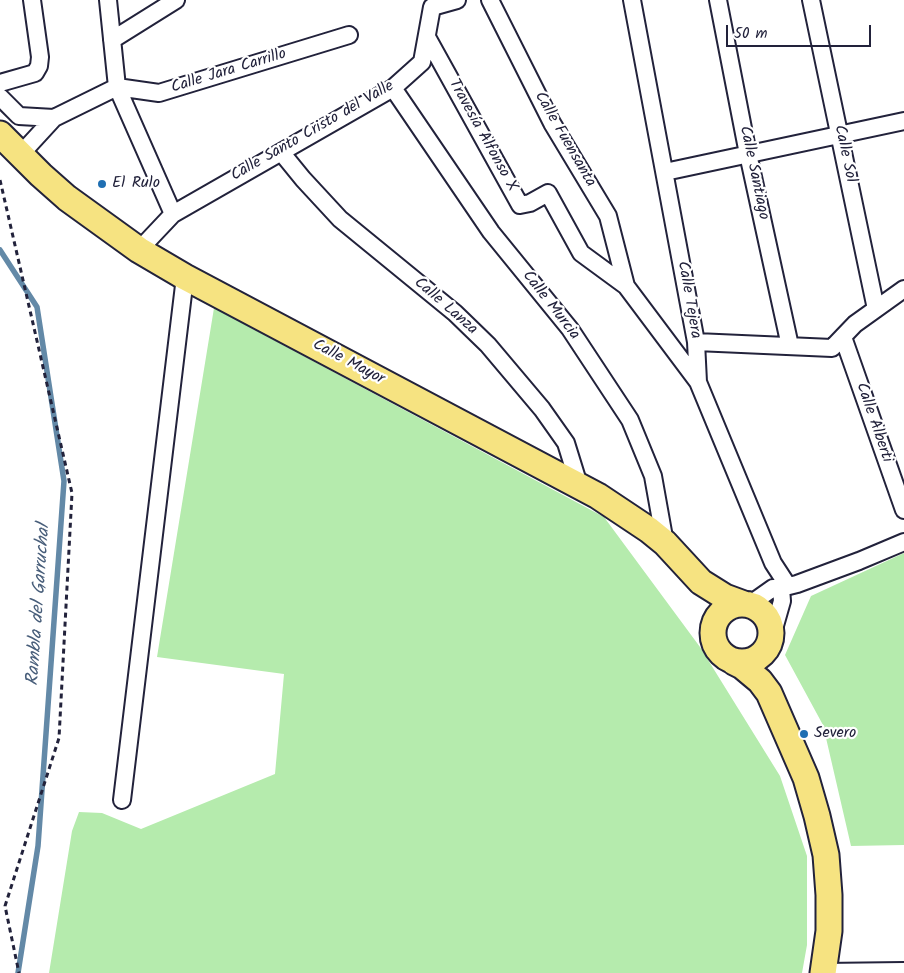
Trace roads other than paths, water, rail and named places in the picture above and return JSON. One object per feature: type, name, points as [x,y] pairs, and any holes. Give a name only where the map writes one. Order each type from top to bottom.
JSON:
[{"type":"main road","name":"Calle Mayor","points":[[0,134],[67,198],[139,250],[185,277],[579,485],[637,522],[665,543],[701,582],[724,597],[746,604]]},
{"type":"main road","name":"Calle Mayor","points":[[701,582],[713,628]]},
{"type":"main road","points":[[769,693],[765,665],[769,642],[768,620],[763,613],[746,604],[730,607],[724,610],[715,622],[713,628],[714,642],[722,654],[742,666],[760,681],[769,693],[806,778],[826,855],[830,895],[829,931],[823,973]]},
{"type":"main road","points":[[734,662],[753,661],[759,658],[769,642]]},
{"type":"street","points":[[0,83],[35,73],[39,66],[40,57],[32,0]]},
{"type":"street","points":[[108,0],[117,87],[173,214]]},
{"type":"street","points":[[112,40],[176,0]]},
{"type":"street","name":"Calle Santo Cristo del Valle","points":[[139,250],[173,214],[392,88],[422,62],[432,7],[457,0]]},
{"type":"street","name":"Calle Fuensanta","points":[[490,0],[552,123],[608,216],[626,286]]},
{"type":"street","name":"Calle Tejera","points":[[632,0],[696,342],[698,382],[772,563],[784,587]]},
{"type":"street","name":"Calle Santiago","points":[[718,0],[748,154],[790,346]]},
{"type":"street","name":"Calle Sol","points":[[811,0],[876,309]]},
{"type":"street","name":"Calle Jara Carrillo","points":[[117,87],[160,93],[350,35]]},
{"type":"street","name":"Travesía Alfonso X","points":[[427,37],[520,204],[530,203],[548,193],[581,253],[626,286],[698,382]]},
{"type":"street","points":[[20,155],[54,118],[117,87]]},
{"type":"street","name":"Calle Murcia","points":[[392,88],[491,232],[570,329],[630,420],[653,476],[665,543]]},
{"type":"street","points":[[0,97],[19,116],[54,118]]},
{"type":"street","points":[[665,172],[904,120]]},
{"type":"street","name":"Calle Lanza","points":[[281,152],[340,219],[455,313],[488,345],[542,409],[566,443],[579,485]]},
{"type":"street","points":[[122,800],[185,277]]},
{"type":"street","points":[[696,342],[832,348],[855,324],[904,289]]},
{"type":"street","name":"Calle Alberti","points":[[843,337],[904,510]]},
{"type":"street","points":[[746,604],[773,588],[797,584],[904,542]]},
{"type":"street","points":[[769,642],[782,601],[784,587]]},
{"type":"street","points":[[823,973],[904,970]]},
{"type":"waterway","name":"Rambla del Garruchal","points":[[0,250],[37,307],[64,481],[38,846],[18,973]]},
{"type":"place","name":"El Rulo","points":[[102,184]]},
{"type":"place","name":"Severo","points":[[804,734]]}]
